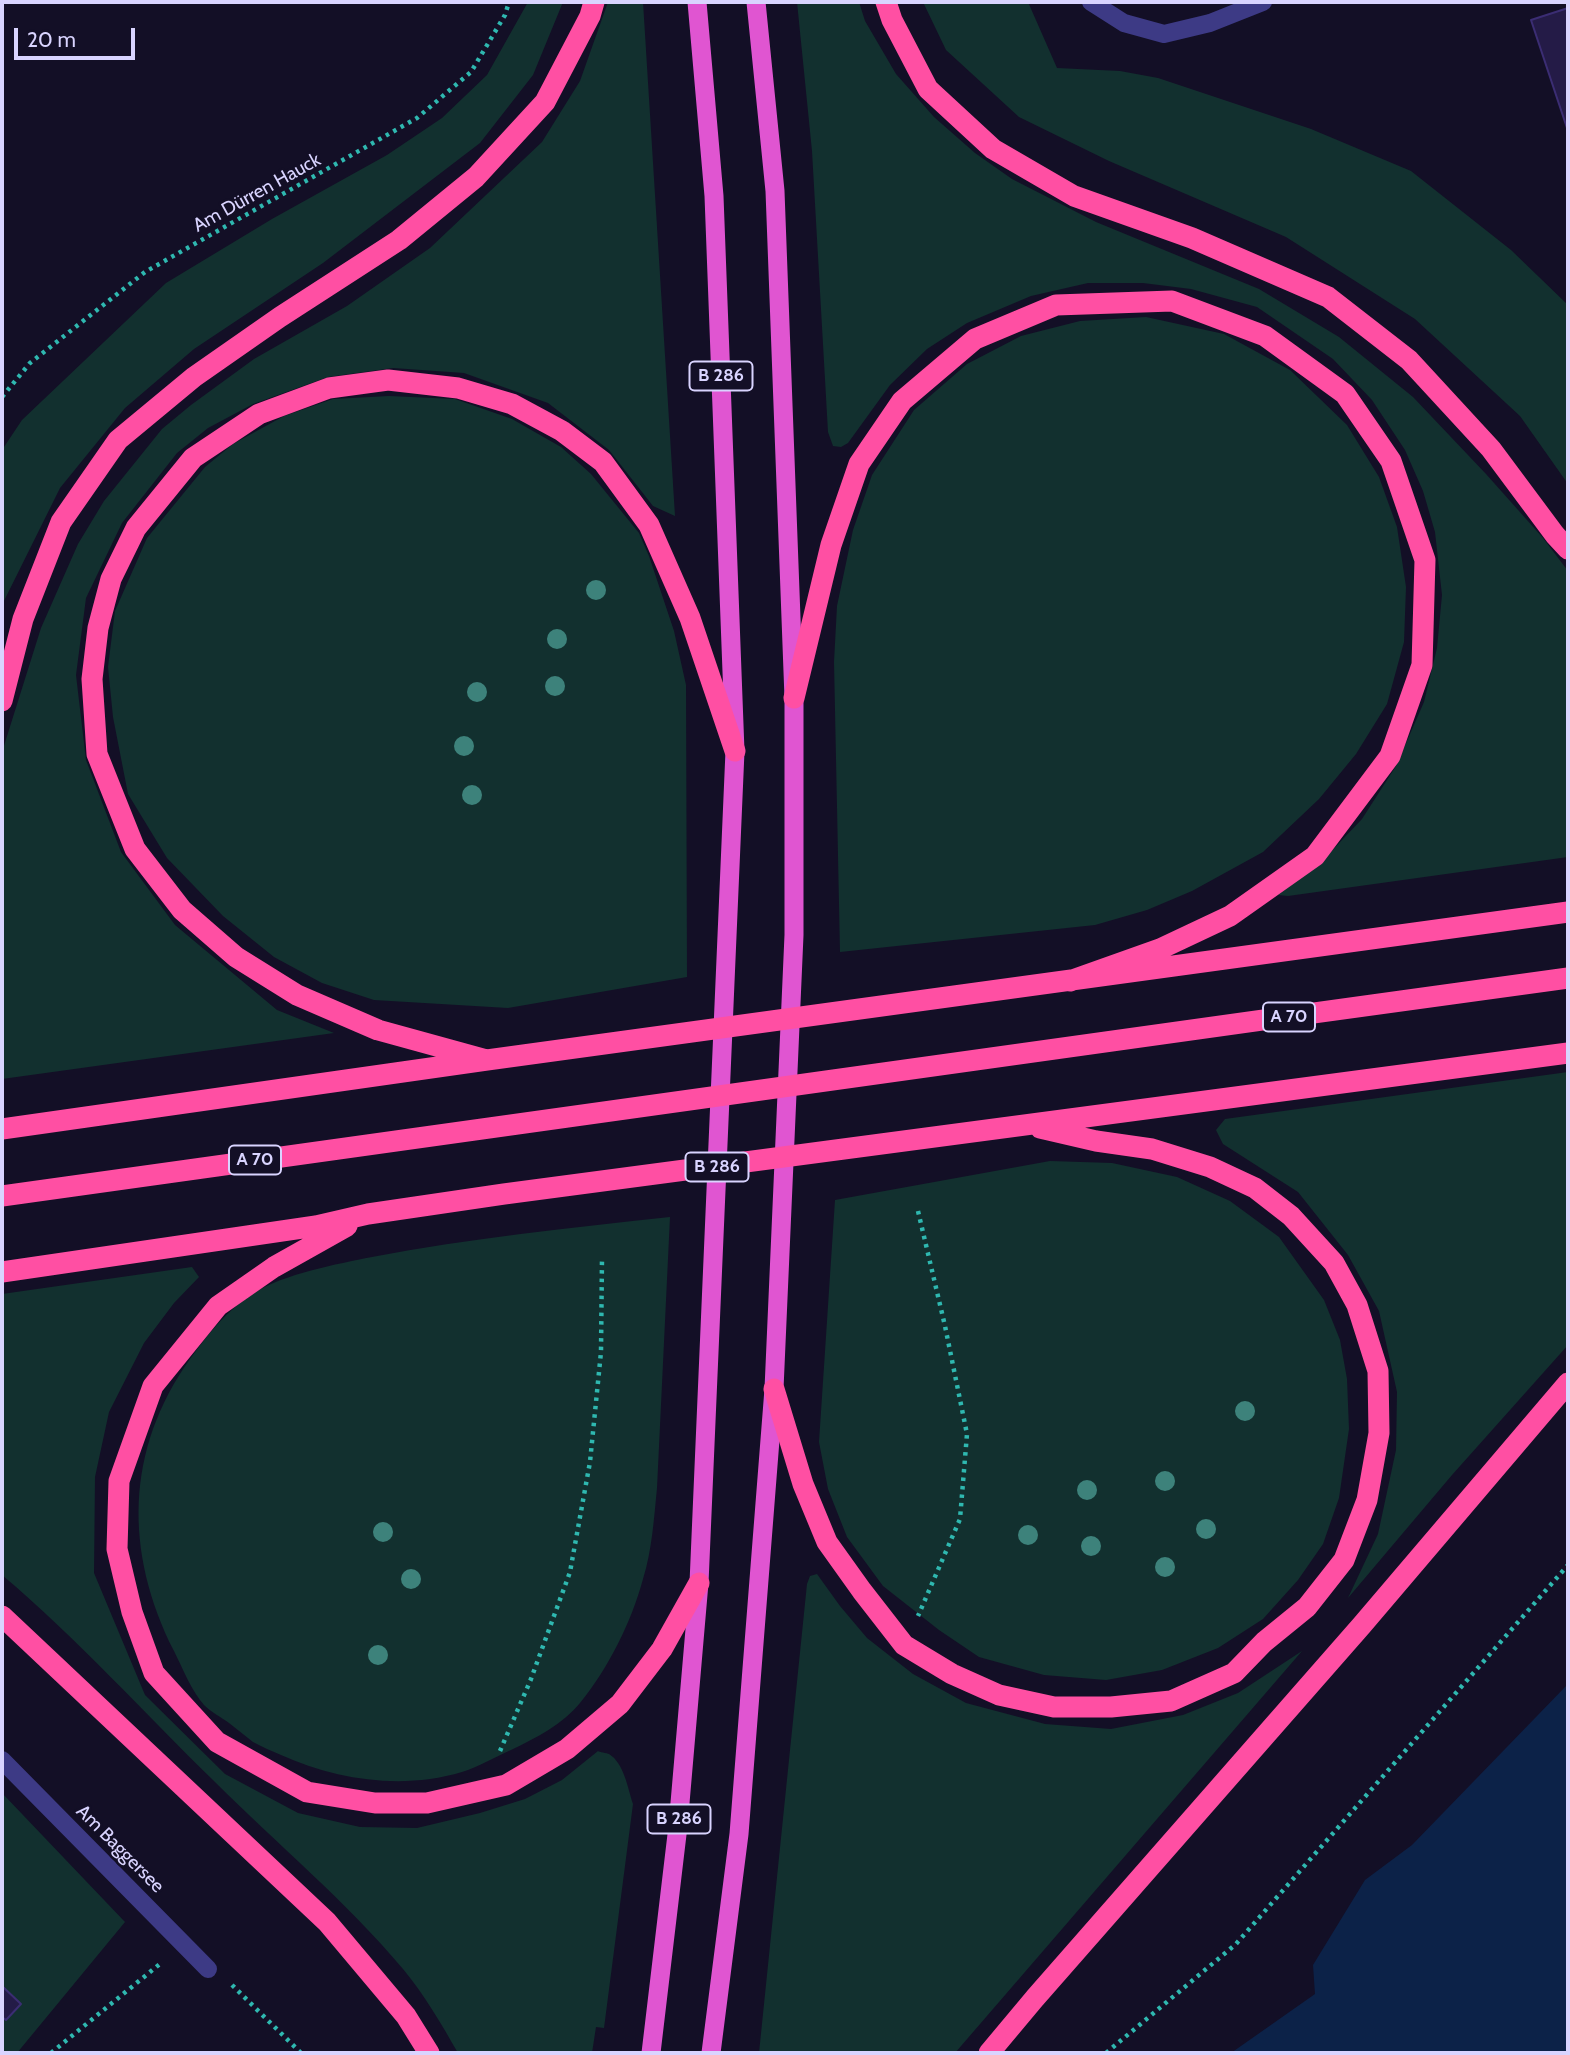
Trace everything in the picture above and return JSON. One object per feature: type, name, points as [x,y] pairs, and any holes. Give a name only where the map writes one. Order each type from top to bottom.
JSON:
[{"type":"highway","points":[[2,701],[23,619],[61,522],[118,440],[194,377],[399,240],[476,177],[545,102],[590,16],[594,2]]},
{"type":"highway","name":"B 286","points":[[651,2053],[678,1826],[699,1583],[734,751],[714,196],[697,2]]},
{"type":"highway","name":"B 286","points":[[711,2053],[739,1834],[774,1389],[794,935],[794,698],[775,191],[756,2]]},
{"type":"highway","points":[[886,2],[892,20],[928,89],[993,149],[1074,196],[1192,237],[1328,297],[1409,360],[1491,449],[1568,549]]},
{"type":"highway","points":[[794,698],[831,545],[859,464],[902,401],[975,339],[1056,305],[1172,301],[1265,336],[1345,394],[1391,461],[1425,560],[1422,665],[1390,756],[1315,856],[1262,894],[1230,916],[1160,949],[1070,981]]},
{"type":"highway","points":[[487,1060],[377,1030],[297,995],[236,957],[181,910],[135,849],[97,754],[92,679],[98,628],[111,579],[136,528],[194,458],[259,414],[329,388],[388,380],[458,388],[512,404],[562,430],[603,462],[649,525],[690,618],[734,751]]},
{"type":"highway","points":[[2,1129],[1568,912]]},
{"type":"highway","name":"A 70","points":[[2,1196],[1568,978]]},
{"type":"highway","points":[[2,1272],[316,1226],[368,1214],[504,1194],[1568,1053]]},
{"type":"highway","points":[[774,1389],[803,1484],[827,1542],[904,1645],[952,1674],[999,1695],[1054,1707],[1111,1707],[1171,1701],[1234,1673],[1264,1642],[1307,1606],[1344,1560],[1367,1500],[1379,1433],[1378,1371],[1357,1305],[1334,1263],[1292,1216],[1255,1188],[1210,1167],[1152,1149],[1018,1126]]},
{"type":"highway","points":[[368,1214],[274,1267],[218,1306],[153,1386],[119,1480],[117,1549],[132,1612],[154,1673],[217,1742],[307,1792],[375,1803],[428,1803],[506,1785],[567,1749],[620,1704],[662,1649],[699,1583]]},
{"type":"highway","points":[[989,2053],[1568,1383]]},
{"type":"highway","points":[[2,1616],[327,1922],[406,2017],[429,2053]]},
{"type":"lane","points":[[1091,2],[1124,23],[1164,34],[1210,23],[1263,2]]},
{"type":"lane","name":"Am Baggersee","points":[[2,1760],[208,1969]]},
{"type":"path","name":"Am Dürren Hauck","points":[[2,397],[30,363],[145,272],[417,118],[471,72],[505,16],[509,2]]},
{"type":"path","points":[[904,1645],[936,1579],[960,1520],[967,1434],[918,1211]]},
{"type":"path","points":[[482,1790],[531,1679],[570,1572],[590,1462],[601,1352],[602,1258]]},
{"type":"path","points":[[1106,2053],[1237,1944],[1568,1565]]},
{"type":"path","points":[[51,2053],[184,1944]]},
{"type":"path","points":[[208,1969],[231,1983],[301,2053]]},
{"type":"green space","points":[[528,2],[563,2],[533,75],[480,143],[323,263],[194,349],[125,408],[60,488],[2,605],[2,450],[22,420],[166,283],[272,219],[387,155],[442,118],[487,75]]},
{"type":"green space","points":[[608,2],[643,2],[675,516],[653,506],[609,450],[548,403],[464,373],[393,368],[328,377],[253,404],[208,428],[177,453],[122,523],[86,598],[76,675],[86,760],[121,852],[175,925],[277,1010],[334,1033],[2,1079],[2,752],[41,628],[78,544],[104,501],[162,429],[254,359],[347,306],[430,248],[542,142],[580,81]]},
{"type":"green space","points":[[797,2],[859,2],[865,21],[896,74],[934,117],[975,153],[1012,179],[1096,222],[1259,289],[1339,337],[1413,397],[1486,474],[1543,538],[1568,571],[1568,857],[1288,896],[1278,895],[1323,860],[1362,819],[1396,766],[1424,702],[1437,648],[1442,595],[1435,532],[1423,491],[1405,450],[1372,400],[1333,359],[1257,307],[1191,289],[1143,283],[1088,283],[1031,296],[967,323],[927,349],[890,385],[848,443],[841,447],[833,446],[828,432],[812,151]]},
{"type":"green space","points":[[923,2],[1028,2],[1057,68],[1120,71],[1158,78],[1311,129],[1411,171],[1511,250],[1568,305],[1568,484],[1520,416],[1415,319],[1286,237],[1109,161],[1019,117],[946,50]]},
{"type":"green space","points":[[1146,317],[1224,334],[1290,370],[1347,425],[1379,477],[1397,527],[1406,587],[1404,642],[1387,704],[1356,754],[1319,799],[1263,852],[1192,891],[1147,910],[1095,925],[840,952],[834,662],[837,606],[853,530],[872,475],[914,410],[967,364],[1021,336],[1080,321]]},
{"type":"green space","points":[[389,396],[455,399],[512,419],[561,447],[591,474],[639,533],[674,631],[686,685],[687,977],[508,1008],[374,1000],[322,983],[274,957],[223,916],[167,858],[128,794],[113,717],[108,667],[115,611],[147,538],[205,467],[233,444],[284,416],[333,399]]},
{"type":"green space","points":[[1568,1072],[1568,1345],[1452,1475],[1348,1598],[1378,1534],[1396,1450],[1397,1392],[1379,1311],[1348,1255],[1298,1192],[1223,1144],[1216,1130],[1225,1119]]},
{"type":"green space","points":[[1050,1161],[1112,1163],[1177,1177],[1230,1201],[1279,1237],[1324,1300],[1340,1340],[1347,1379],[1349,1429],[1339,1498],[1323,1544],[1298,1580],[1263,1619],[1218,1648],[1162,1670],[1106,1680],[1044,1675],[979,1657],[883,1586],[847,1537],[828,1489],[819,1442],[835,1200]]},
{"type":"green space","points":[[670,1217],[657,1488],[649,1557],[638,1595],[618,1644],[591,1689],[573,1711],[539,1735],[468,1770],[439,1777],[393,1781],[347,1776],[302,1764],[253,1742],[204,1705],[195,1693],[158,1614],[146,1576],[140,1539],[139,1502],[143,1465],[153,1429],[169,1394],[190,1359],[219,1323],[235,1307],[266,1286],[327,1266],[483,1239]]},
{"type":"green space","points":[[192,1267],[199,1277],[174,1303],[144,1343],[109,1412],[95,1477],[94,1573],[145,1695],[225,1774],[298,1813],[360,1827],[417,1828],[480,1813],[525,1799],[562,1780],[598,1751],[614,1758],[622,1770],[633,1804],[604,2028],[596,2027],[592,2053],[458,2053],[411,1979],[381,1944],[84,1650],[2,1575],[2,1294]]},
{"type":"green space","points":[[817,1574],[867,1638],[913,1674],[966,1703],[1045,1724],[1111,1729],[1183,1715],[1238,1693],[1302,1651],[955,2053],[759,2053],[807,1584],[810,1576]]},
{"type":"green space","points":[[2,1793],[125,1922],[17,2053],[2,2053]]},
{"type":"water","points":[[1568,1684],[1568,2053],[1231,2053],[1315,1994],[1313,1965],[1365,1880],[1412,1845]]},
{"type":"building","points":[[1568,8],[1568,131],[1531,20]]},
{"type":"building","points":[[2,1986],[21,2004],[6,2020],[2,2017]]}]
